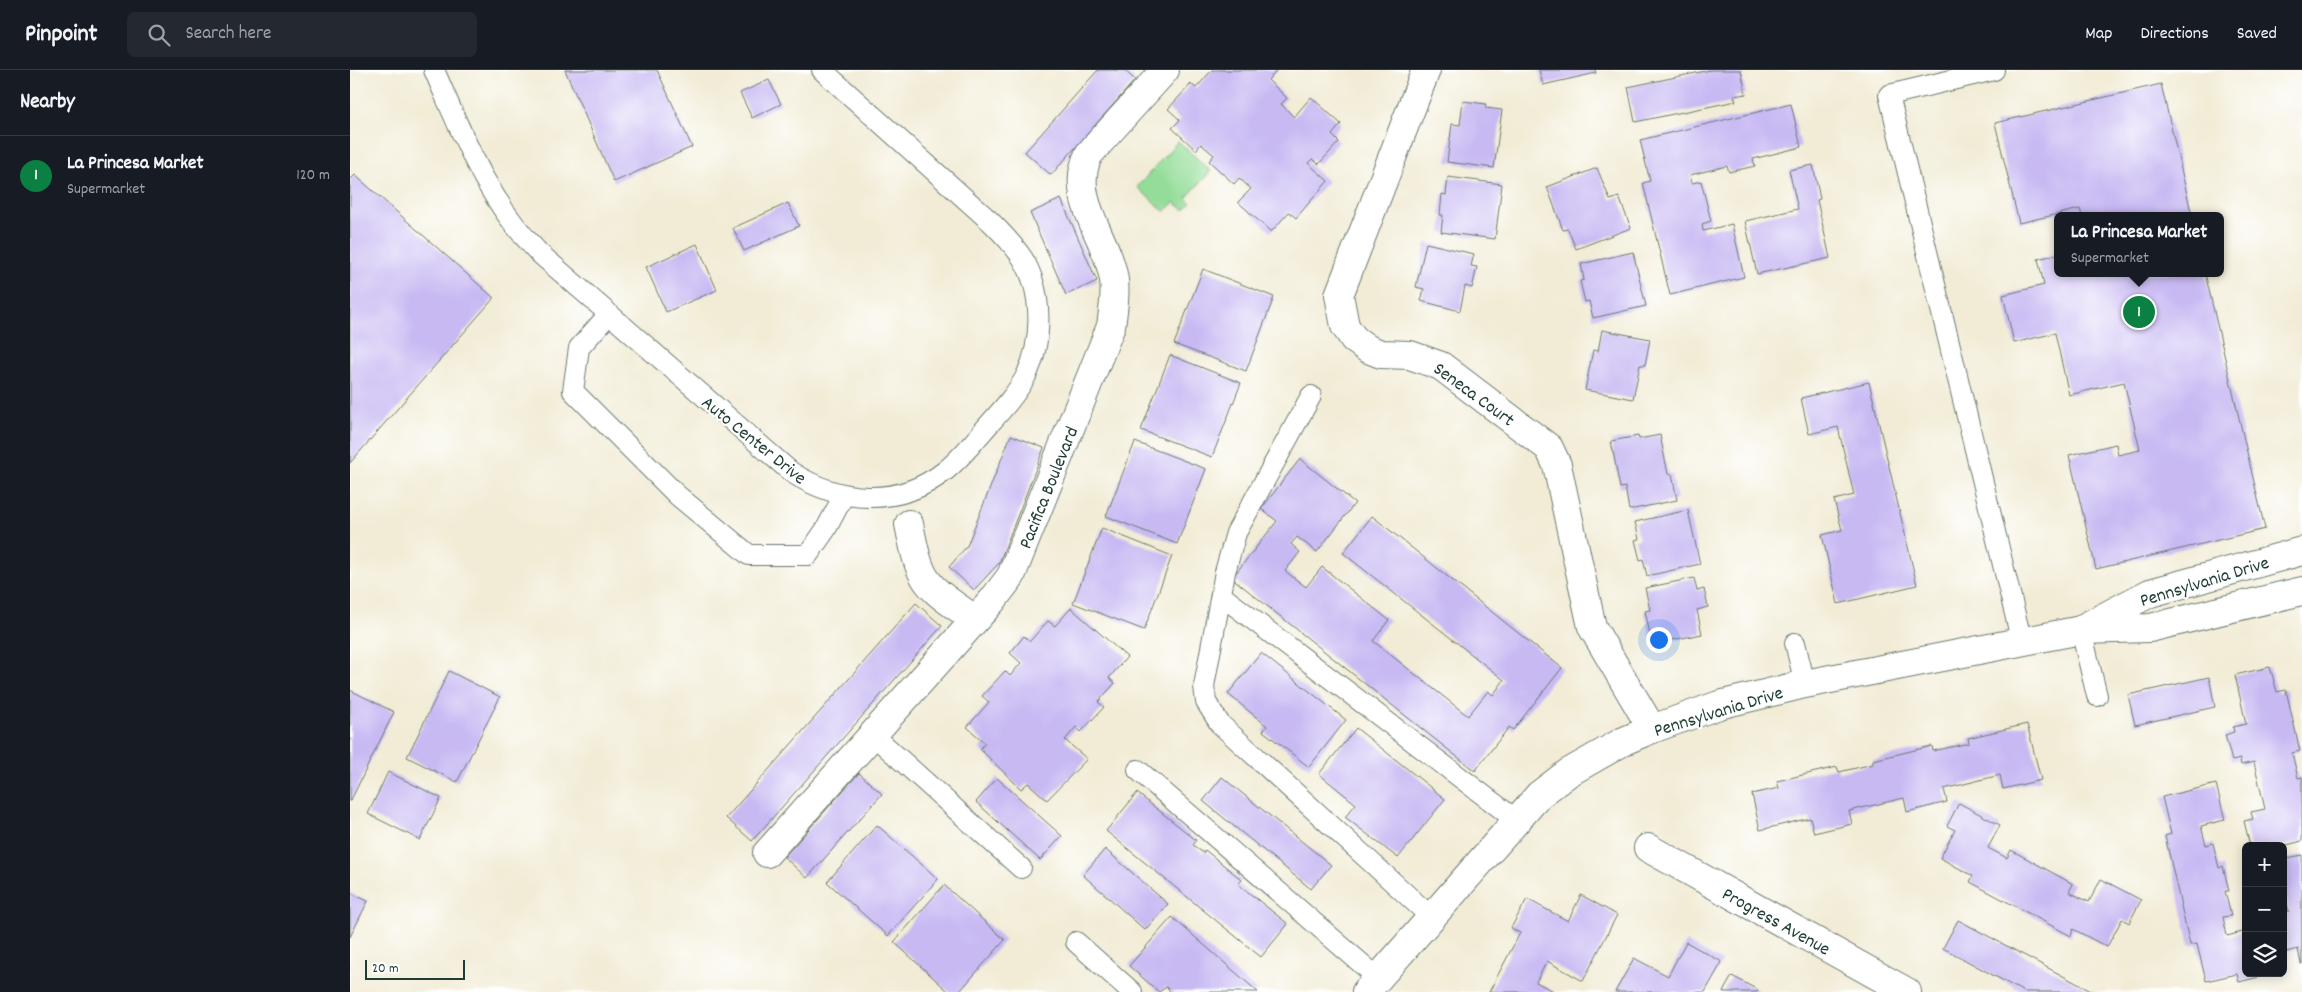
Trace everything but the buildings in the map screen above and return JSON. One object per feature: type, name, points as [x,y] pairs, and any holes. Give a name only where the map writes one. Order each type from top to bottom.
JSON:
[{"type":"street","name":"Pacifica Boulevard","points":[[767,853],[1011,576],[1111,326],[1115,293],[1114,279],[1084,199],[1082,174],[1084,164],[1090,154],[1165,70]]},
{"type":"street","name":"Seneca Court","points":[[1426,70],[1339,294],[1345,326],[1354,339],[1368,349],[1381,354],[1410,355],[1441,366],[1549,448],[1557,465],[1592,627],[1652,729]]},
{"type":"street","points":[[909,524],[919,569],[925,581],[936,593],[974,619]]},
{"type":"street","name":"Pennsylvania Drive","points":[[2081,630],[2150,593],[2302,551]]},
{"type":"street","name":"Pennsylvania Drive","points":[[1372,985],[1539,795],[1568,773],[1652,729],[1719,705],[1805,684],[2081,630],[2150,628],[2302,590]]},
{"type":"street","name":"Progress Avenue","points":[[1648,848],[1907,992]]},
{"type":"lane","name":"Auto Center Drive","points":[[434,70],[468,148],[492,196],[506,217],[539,253],[791,472],[809,484],[855,498],[886,497],[918,488],[946,470],[988,425],[1026,376],[1035,348],[1038,318],[1032,279],[1013,244],[822,70]]},
{"type":"lane","points":[[1994,70],[1889,95],[2022,643]]},
{"type":"lane","points":[[609,314],[579,348],[573,391],[677,495],[749,554],[808,555],[826,529],[844,495]]},
{"type":"lane","points":[[1311,396],[1236,533],[1224,572],[1222,596],[1204,686],[1206,702],[1213,715],[1432,917]]},
{"type":"lane","points":[[1222,596],[1516,820]]},
{"type":"lane","points":[[2081,630],[2098,696]]},
{"type":"lane","points":[[1795,643],[1805,684]]},
{"type":"lane","points":[[872,734],[1021,868]]},
{"type":"lane","points":[[1138,770],[1372,985]]},
{"type":"lane","points":[[1076,942],[1132,992]]},
{"type":"green space","points":[[1178,141],[1211,171],[1186,198],[1191,203],[1184,210],[1174,202],[1165,212],[1137,187]]},
{"type":"place","name":"La Princesa Market","points":[[2139,312]]}]
